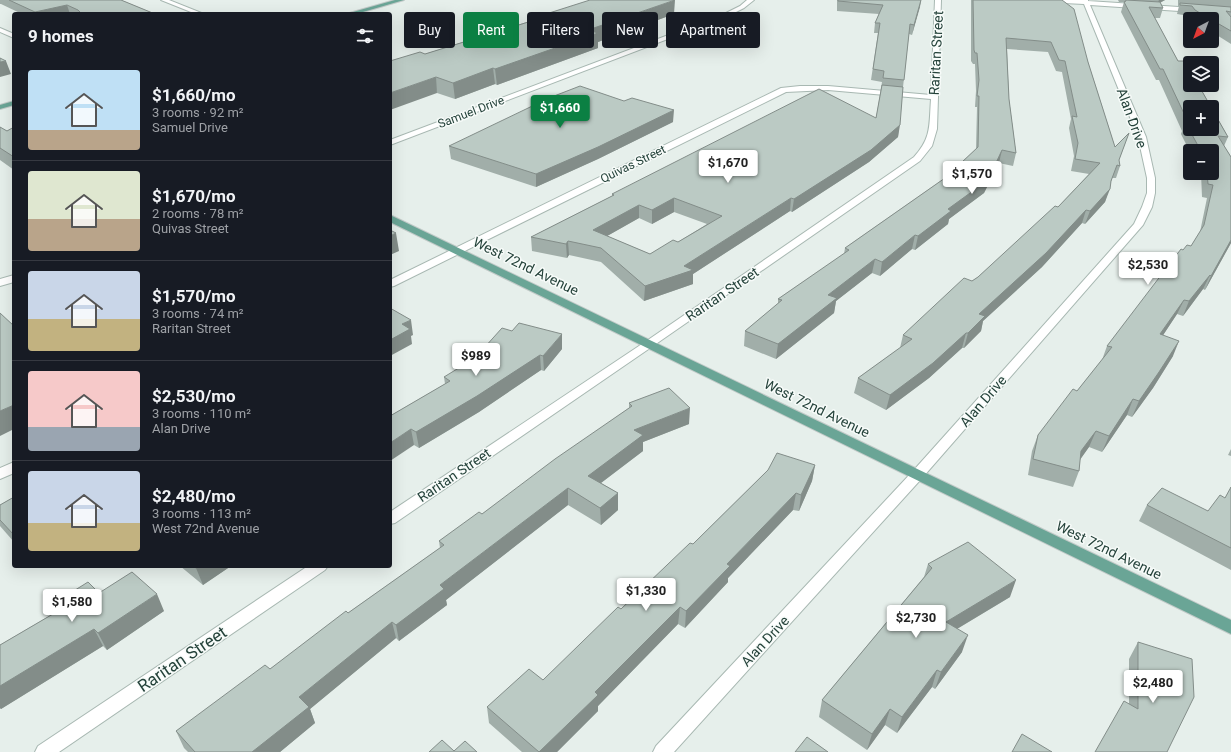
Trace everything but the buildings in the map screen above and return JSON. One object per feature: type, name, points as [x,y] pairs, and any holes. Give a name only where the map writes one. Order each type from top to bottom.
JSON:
[{"type":"main road","points":[[356,12],[401,0]]},
{"type":"main road","points":[[0,107],[12,104]]},
{"type":"main road","name":"West 72nd Avenue","points":[[392,219],[1231,627]]},
{"type":"street","points":[[164,0],[196,12]]},
{"type":"street","name":"Samuel Drive","points":[[392,142],[726,15],[742,7],[751,0]]},
{"type":"street","name":"Raritan Street","points":[[392,518],[649,344],[917,159],[928,146],[933,129],[938,0]]},
{"type":"street","points":[[1043,0],[1085,1],[1197,11]]},
{"type":"street","name":"Alan Drive","points":[[662,752],[918,474],[1138,225],[1147,207],[1151,193],[1151,178],[1142,137],[1085,1]]},
{"type":"street","points":[[0,30],[12,35]]},
{"type":"street","name":"Quivas Street","points":[[392,283],[784,90],[800,88],[828,88],[934,97]]},
{"type":"street","points":[[0,283],[12,279]]},
{"type":"street","points":[[0,474],[12,468]]},
{"type":"street","name":"Raritan Street","points":[[44,752],[317,568]]}]
